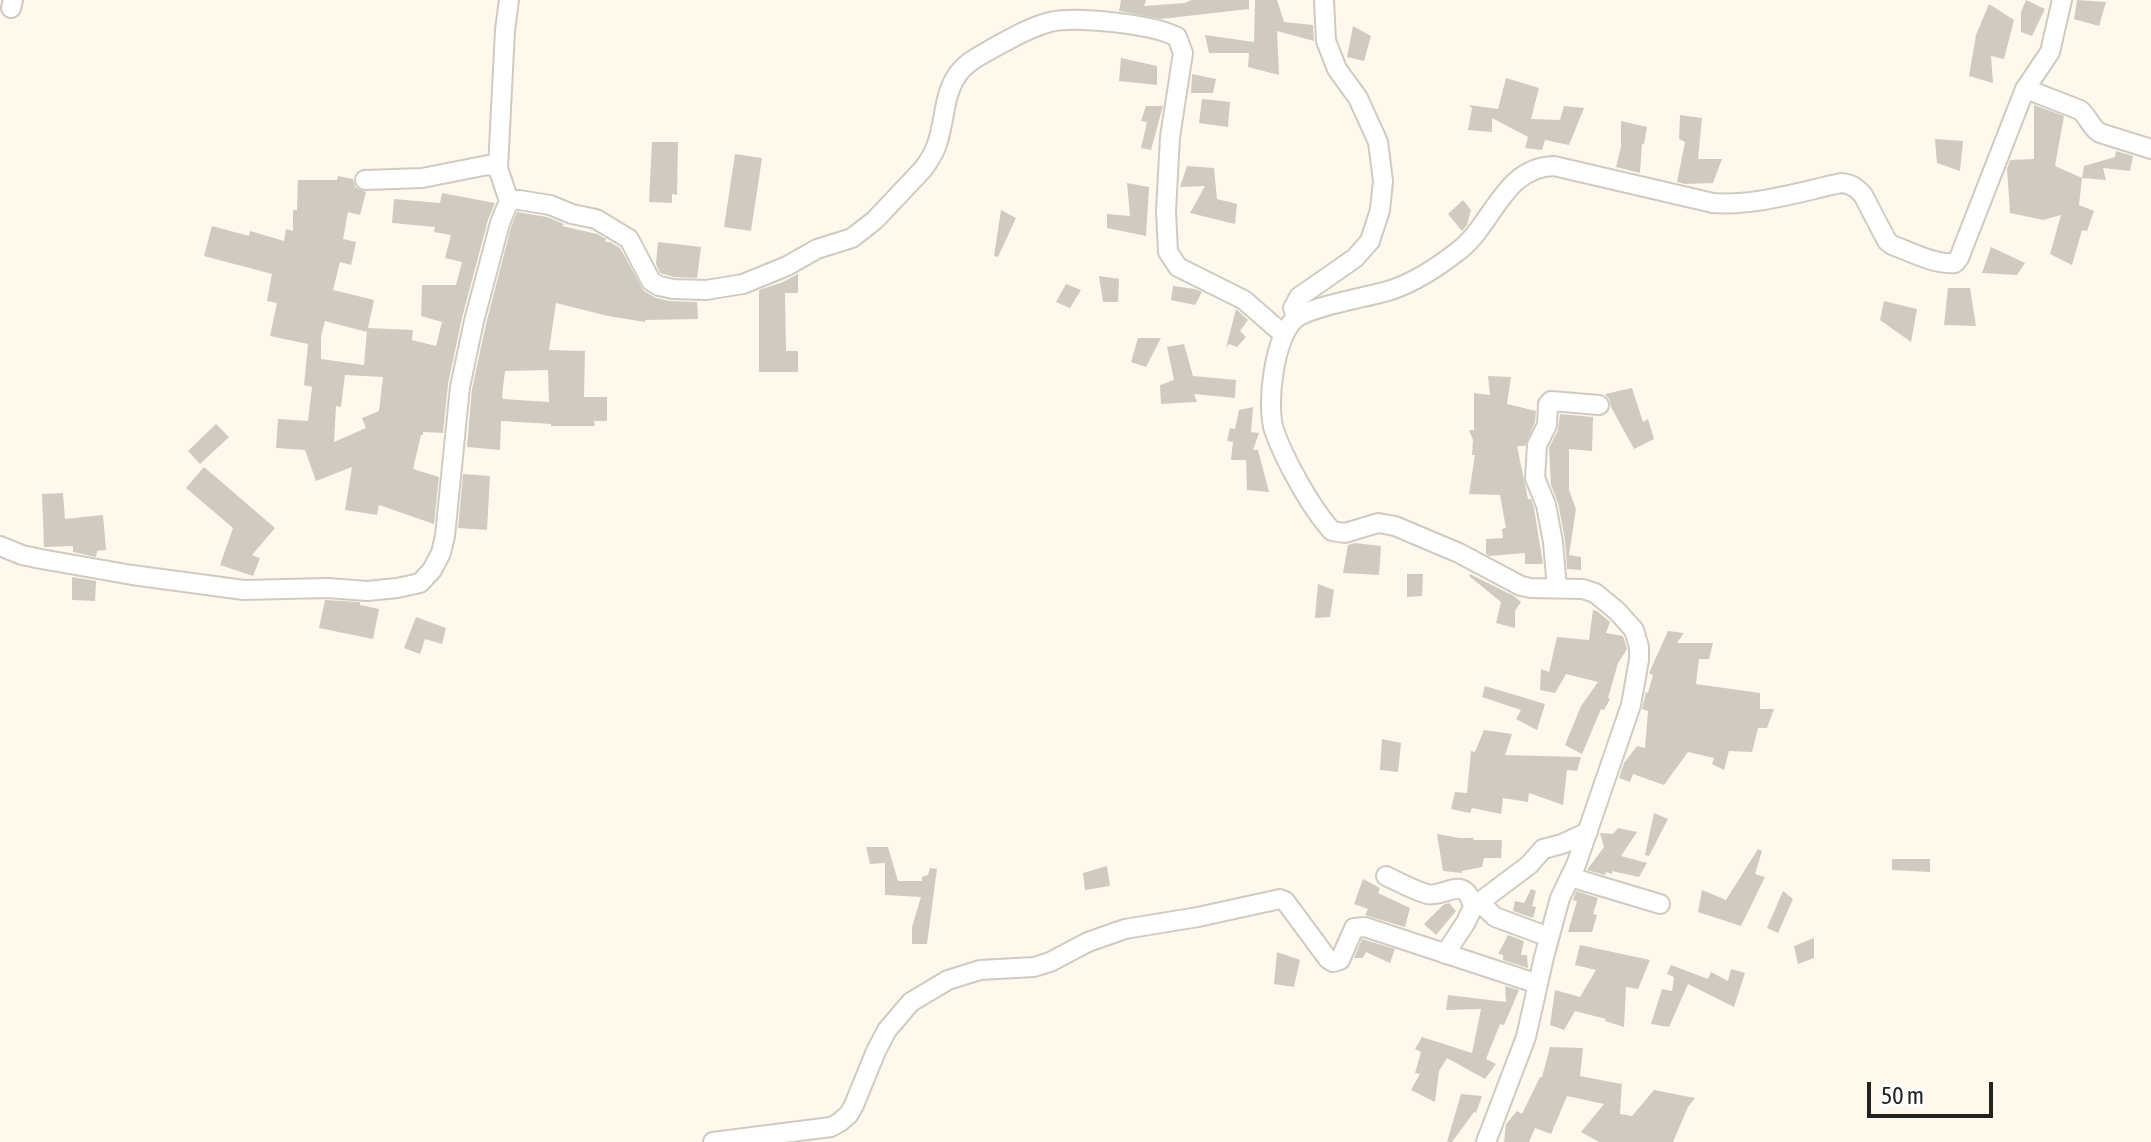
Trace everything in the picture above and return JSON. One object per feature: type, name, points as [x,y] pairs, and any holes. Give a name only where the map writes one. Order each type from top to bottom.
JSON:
[{"type":"street","points":[[0,546],[22,555],[56,562],[244,590],[328,588],[367,591],[420,583],[437,561],[445,536],[460,387],[474,321],[500,223],[509,201],[498,168],[509,0]]},
{"type":"street","points":[[1296,317],[1293,308],[1299,297],[1355,258],[1370,241],[1380,210],[1383,181],[1378,142],[1358,98],[1337,69],[1326,41],[1324,0]]},
{"type":"street","points":[[1486,1142],[1526,1037],[1560,898],[1588,832],[1631,705],[1639,647],[1634,630],[1595,593],[1583,589],[1531,588],[1514,584],[1459,553],[1385,524],[1369,524],[1345,533],[1332,531],[1313,506],[1273,428],[1275,360],[1283,334],[1296,317],[1396,289],[1433,268],[1473,237],[1515,182],[1524,174],[1543,166],[1728,204],[1749,203],[1846,183],[1863,195],[1892,245],[1939,262],[1955,263],[2026,89],[2050,52],[2062,0]]},
{"type":"street","points":[[509,201],[550,205],[596,219],[629,239],[651,281],[659,286],[706,290],[743,284],[787,266],[817,249],[852,238],[875,220],[930,159],[937,145],[954,79],[974,58],[1021,33],[1051,22],[1094,21],[1143,27],[1177,37],[1183,53],[1170,137],[1166,211],[1168,252],[1178,267],[1244,300],[1283,334]]},
{"type":"street","points":[[2026,89],[2080,110],[2100,133],[2151,149]]},
{"type":"street","points":[[365,180],[422,178],[488,165],[498,168]]},
{"type":"street","points":[[1557,588],[1546,505],[1535,478],[1537,445],[1547,425],[1549,402],[1599,405]]},
{"type":"street","points":[[1445,954],[1476,904],[1529,865],[1543,849],[1588,832]]},
{"type":"street","points":[[1386,876],[1431,895],[1458,889],[1492,916],[1549,937]]},
{"type":"street","points":[[1570,877],[1660,904]]},
{"type":"street","points":[[713,1142],[819,1130],[840,1122],[854,1105],[882,1039],[903,1010],[919,997],[967,973],[1034,967],[1125,929],[1280,899],[1285,901],[1333,962],[1340,960],[1353,930],[1358,926],[1538,984]]},
{"type":"building","points":[[1121,0],[1146,0],[1144,6],[1192,0],[1249,0],[1249,9],[1161,19],[1119,11]]},
{"type":"building","points":[[1255,0],[1277,0],[1284,22],[1313,25],[1314,41],[1277,31],[1279,75],[1248,67],[1249,53],[1209,53],[1205,35],[1254,42]]},
{"type":"building","points":[[2026,0],[2045,9],[2032,36],[2021,32],[2021,12]]},
{"type":"building","points":[[2077,0],[2106,2],[2099,26],[2074,19]]},
{"type":"building","points":[[1989,4],[2014,20],[2004,59],[1991,56],[1993,83],[1969,76],[1976,35]]},
{"type":"building","points":[[1353,26],[1371,36],[1364,61],[1347,57]]},
{"type":"building","points":[[1121,58],[1157,66],[1157,85],[1119,81]]},
{"type":"building","points":[[1192,74],[1216,79],[1213,93],[1191,93]]},
{"type":"building","points":[[1506,78],[1539,88],[1531,119],[1560,120],[1564,106],[1584,108],[1569,145],[1545,140],[1542,150],[1525,148],[1528,137],[1492,118],[1492,132],[1468,130],[1472,108],[1469,105],[1498,109]]},
{"type":"building","points":[[1202,99],[1230,102],[1228,127],[1199,123]]},
{"type":"building","points":[[2034,105],[2064,116],[2055,166],[2082,178],[2079,205],[2094,211],[2087,231],[2082,230],[2072,265],[2050,254],[2061,215],[2043,220],[2010,213],[2007,169],[2010,160],[2034,159]]},
{"type":"building","points":[[1146,106],[1163,106],[1151,150],[1141,148],[1147,122],[1141,121]]},
{"type":"building","points":[[1680,115],[1702,118],[1698,159],[1722,159],[1713,183],[1677,182],[1685,142],[1679,139]]},
{"type":"building","points":[[1621,121],[1647,127],[1640,173],[1616,167],[1621,147]]},
{"type":"building","points":[[1935,139],[1963,141],[1960,171],[1937,163]]},
{"type":"building","points":[[652,142],[678,142],[677,195],[672,194],[672,203],[649,202]]},
{"type":"building","points":[[2116,151],[2133,156],[2130,171],[2103,168],[2106,180],[2082,178],[2084,166],[2115,157]]},
{"type":"building","points":[[735,154],[762,158],[751,231],[724,227]]},
{"type":"building","points":[[1187,166],[1214,168],[1217,199],[1237,204],[1235,224],[1190,213],[1205,186],[1180,187]]},
{"type":"building","points":[[338,176],[353,179],[355,187],[366,192],[360,215],[348,212],[343,239],[356,242],[351,265],[340,262],[333,290],[374,300],[368,328],[413,330],[412,340],[436,346],[442,322],[421,316],[422,285],[456,285],[462,262],[445,258],[451,235],[434,232],[435,227],[392,223],[394,199],[440,203],[442,193],[495,203],[462,318],[448,384],[443,433],[423,432],[413,469],[439,477],[434,524],[379,505],[377,515],[345,510],[352,467],[316,481],[305,450],[276,448],[278,419],[308,421],[312,387],[304,385],[308,344],[270,336],[277,303],[267,301],[272,274],[204,256],[212,226],[249,236],[250,231],[284,241],[286,229],[293,231],[298,180],[337,180]],"holes":[[[325,321],[367,332],[364,365],[321,359]],[[345,375],[383,377],[379,411],[362,418],[366,428],[334,442],[336,406],[341,407]]]},
{"type":"building","points":[[1127,183],[1149,187],[1146,236],[1107,228],[1107,214],[1130,216]]},
{"type":"building","points":[[1463,200],[1471,210],[1462,231],[1448,214]]},
{"type":"building","points":[[1001,210],[1016,218],[998,257],[994,256]]},
{"type":"building","points":[[517,212],[547,217],[564,224],[562,226],[597,234],[606,239],[605,242],[620,248],[644,291],[670,301],[697,302],[698,319],[645,322],[556,303],[549,350],[585,351],[584,397],[607,397],[607,421],[594,421],[595,426],[551,426],[501,421],[500,450],[467,447],[472,389]],"holes":[[[548,370],[549,402],[503,399],[505,371]]]},
{"type":"building","points":[[658,242],[701,247],[697,278],[660,273],[656,264]]},
{"type":"building","points":[[1991,247],[2025,263],[2017,275],[1982,273]]},
{"type":"building","points":[[798,274],[798,293],[785,293],[786,351],[798,351],[798,372],[759,372],[759,290]]},
{"type":"building","points":[[1099,276],[1119,279],[1118,302],[1103,302]]},
{"type":"building","points":[[1066,284],[1081,290],[1070,308],[1056,302]]},
{"type":"building","points":[[1173,286],[1202,292],[1195,305],[1171,300]]},
{"type":"building","points":[[1948,288],[1970,288],[1976,326],[1944,325]]},
{"type":"building","points":[[1884,301],[1917,309],[1911,342],[1880,320]]},
{"type":"building","points":[[1236,309],[1248,320],[1240,331],[1246,337],[1237,347],[1229,344],[1226,348]]},
{"type":"building","points":[[1138,338],[1161,338],[1146,367],[1131,362]]},
{"type":"building","points":[[1184,344],[1193,376],[1236,380],[1235,398],[1194,394],[1197,402],[1161,404],[1160,385],[1174,380],[1167,347]]},
{"type":"building","points":[[1488,376],[1511,377],[1507,404],[1536,411],[1525,446],[1517,446],[1528,499],[1531,499],[1534,508],[1543,564],[1525,564],[1525,553],[1486,554],[1486,539],[1503,538],[1502,529],[1506,528],[1500,495],[1469,494],[1475,455],[1472,455],[1473,440],[1469,430],[1474,430],[1474,393],[1490,395]]},
{"type":"building","points":[[1632,388],[1643,422],[1648,419],[1654,439],[1634,449],[1605,394]]},
{"type":"building","points":[[1253,407],[1251,432],[1259,433],[1253,450],[1258,450],[1269,492],[1247,490],[1246,460],[1231,460],[1233,442],[1227,441],[1230,428],[1235,429],[1239,410]]},
{"type":"building","points":[[1560,414],[1593,417],[1592,451],[1569,449],[1569,490],[1576,509],[1569,555],[1581,557],[1581,570],[1567,569],[1558,503],[1551,485],[1549,448],[1558,430]]},
{"type":"building","points":[[216,424],[229,437],[200,464],[188,451]]},
{"type":"building","points":[[204,467],[275,528],[252,555],[260,558],[253,576],[220,565],[233,528],[186,488]]},
{"type":"building","points":[[463,474],[490,476],[487,530],[458,528]]},
{"type":"building","points":[[63,493],[65,519],[103,515],[106,550],[97,551],[96,557],[73,552],[73,546],[44,547],[42,494]]},
{"type":"building","points":[[1348,545],[1381,546],[1379,575],[1343,573]]},
{"type":"building","points":[[1407,574],[1423,574],[1422,596],[1407,597]]},
{"type":"building","points":[[1470,574],[1521,602],[1515,611],[1515,628],[1496,623],[1501,602]]},
{"type":"building","points":[[72,577],[96,581],[95,601],[72,600]]},
{"type":"building","points":[[1318,584],[1334,590],[1330,617],[1315,618]]},
{"type":"building","points":[[325,600],[360,602],[360,605],[379,609],[373,639],[319,628]]},
{"type":"building","points":[[1593,610],[1610,622],[1606,633],[1623,636],[1627,649],[1618,663],[1610,699],[1604,710],[1601,709],[1582,754],[1565,745],[1581,706],[1598,682],[1566,674],[1555,693],[1540,690],[1541,669],[1549,672],[1557,637],[1589,640]]},
{"type":"building","points":[[416,617],[446,628],[442,644],[425,639],[420,654],[404,648]]},
{"type":"building","points":[[1668,631],[1684,633],[1677,643],[1713,643],[1709,659],[1699,659],[1696,684],[1760,693],[1760,709],[1774,709],[1767,728],[1758,728],[1752,752],[1729,751],[1724,770],[1712,764],[1714,758],[1688,752],[1664,785],[1633,774],[1630,782],[1619,778],[1624,763],[1637,746],[1645,748],[1648,711],[1642,709],[1653,675],[1649,673]]},
{"type":"building","points":[[1485,686],[1545,704],[1537,730],[1516,719],[1521,710],[1482,697]]},
{"type":"building","points":[[1484,730],[1512,734],[1505,755],[1581,757],[1577,771],[1567,770],[1563,805],[1529,793],[1528,802],[1503,798],[1501,814],[1472,808],[1470,813],[1451,809],[1455,792],[1467,793],[1471,751],[1475,752]]},
{"type":"building","points":[[1382,739],[1401,743],[1398,772],[1380,770]]},
{"type":"building","points":[[1654,813],[1668,819],[1649,856],[1645,855]]},
{"type":"building","points":[[1618,828],[1637,832],[1621,856],[1647,863],[1639,877],[1612,871],[1612,874],[1606,872],[1605,875],[1587,870],[1604,847],[1600,833],[1613,834]]},
{"type":"building","points":[[1437,834],[1473,840],[1502,840],[1501,858],[1484,858],[1482,867],[1462,873],[1443,871]]},
{"type":"building","points":[[866,847],[888,847],[898,881],[922,881],[930,868],[937,869],[927,944],[912,944],[912,927],[921,897],[885,895],[885,863],[870,864]]},
{"type":"building","points":[[1758,849],[1762,851],[1755,874],[1765,877],[1741,926],[1698,912],[1702,890],[1726,900]]},
{"type":"building","points":[[1892,859],[1930,859],[1930,872],[1892,870]]},
{"type":"building","points":[[1107,866],[1110,886],[1085,890],[1083,873]]},
{"type":"building","points":[[1363,879],[1380,888],[1378,893],[1410,908],[1405,927],[1365,915],[1368,909],[1354,904]]},
{"type":"building","points":[[1531,889],[1536,891],[1533,918],[1513,911],[1515,901],[1524,903]]},
{"type":"building","points":[[1576,891],[1598,898],[1592,932],[1568,932],[1577,901],[1573,900]]},
{"type":"building","points":[[1783,891],[1793,899],[1778,933],[1767,928]]},
{"type":"building","points":[[1449,903],[1456,911],[1436,935],[1424,924]]},
{"type":"building","points":[[1508,935],[1524,941],[1521,955],[1527,955],[1528,968],[1503,960],[1503,955],[1498,954]]},
{"type":"building","points":[[1814,938],[1814,958],[1798,964],[1794,946]]},
{"type":"building","points":[[1362,939],[1395,949],[1390,963],[1366,952],[1363,958],[1354,958]]},
{"type":"building","points":[[1580,945],[1650,960],[1638,989],[1626,987],[1624,1027],[1575,1011],[1564,1030],[1550,1025],[1555,990],[1580,997],[1596,970],[1575,965]]},
{"type":"building","points":[[1277,952],[1300,960],[1294,987],[1274,984]]},
{"type":"building","points":[[1671,965],[1708,979],[1711,972],[1728,981],[1731,969],[1745,973],[1734,1007],[1688,984],[1669,1027],[1651,1024],[1662,989],[1672,991],[1674,977],[1667,974]]},
{"type":"building","points":[[1505,986],[1519,990],[1504,1025],[1500,1024],[1486,1059],[1496,1064],[1485,1079],[1447,1058],[1439,1071],[1435,1102],[1411,1090],[1420,1074],[1415,1073],[1421,1052],[1415,1049],[1422,1037],[1472,1053],[1481,1009],[1446,1010],[1448,995],[1506,1002]]},
{"type":"building","points":[[1550,1047],[1583,1048],[1580,1076],[1622,1082],[1620,1114],[1632,1116],[1654,1090],[1695,1098],[1673,1142],[1599,1142],[1581,1132],[1604,1104],[1567,1096],[1551,1134],[1535,1128],[1529,1142],[1504,1142],[1506,1124],[1517,1111],[1522,1114],[1542,1077]]},
{"type":"building","points":[[1461,1094],[1482,1096],[1476,1113],[1452,1142],[1447,1142]]}]
